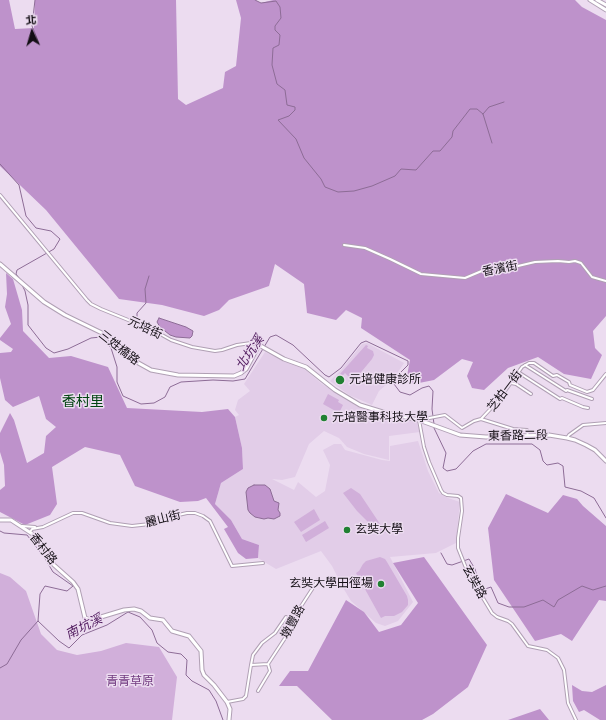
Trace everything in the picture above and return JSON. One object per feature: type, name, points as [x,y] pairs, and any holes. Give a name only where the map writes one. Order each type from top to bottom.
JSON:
[{"type":"street","points":[[590,0],[606,10]]},
{"type":"street","points":[[597,0],[606,5]]},
{"type":"street","name":"元培街","points":[[0,195],[91,304],[153,330],[171,340],[192,347],[214,351],[251,343],[260,346]]},
{"type":"street","name":"香濱街","points":[[344,244],[365,248],[421,274],[465,278],[484,270],[518,266],[535,262],[575,261],[581,263],[592,278],[606,282]]},
{"type":"street","name":"三姓橋路","points":[[0,264],[44,302],[104,334],[124,353],[142,366],[161,373],[178,375],[234,376],[246,369],[260,346]]},
{"type":"street","points":[[260,346],[284,359],[306,367],[331,387],[360,405],[386,413],[419,420],[444,415],[462,428],[481,419],[513,429],[527,430],[528,436]]},
{"type":"street","name":"芝柏一街","points":[[481,419],[491,410],[518,372],[525,365],[531,362],[553,376],[558,375],[569,382],[570,385],[587,392],[591,392],[606,374]]},
{"type":"street","points":[[525,365],[566,391],[567,390],[592,399]]},
{"type":"street","points":[[518,372],[560,400],[562,398],[588,408]]},
{"type":"street","points":[[511,383],[516,384],[531,394]]},
{"type":"street","points":[[567,390],[570,385]]},
{"type":"street","name":"東香路二段","points":[[419,420],[449,432],[471,437],[549,435],[567,438],[575,440],[595,450],[606,461]]},
{"type":"street","name":"玄奘路","points":[[419,420],[428,462],[441,490],[447,495],[458,496],[461,498],[462,511],[458,548],[468,573],[492,613],[496,617],[512,624],[528,646],[550,652],[558,658],[564,670],[568,703],[576,720]]},
{"type":"street","points":[[567,438],[583,425],[606,423]]},
{"type":"street","name":"麗山街","points":[[20,526],[43,527],[72,514],[82,513],[110,523],[132,526],[150,524],[183,514],[195,513],[210,521],[232,566],[263,563]]},
{"type":"street","name":"香村路","points":[[0,520],[11,520],[30,532],[41,543],[54,565],[73,582],[80,594],[85,618],[91,620],[124,610],[134,609],[150,618],[163,620],[172,632],[186,635],[201,651],[203,674],[227,702]]},
{"type":"street","name":"麗山街","points":[[30,532],[36,527]]},
{"type":"street","name":"墩豐路","points":[[258,691],[270,671],[268,664],[288,632],[296,614],[318,580]]},
{"type":"street","name":"墩豐路","points":[[227,702],[243,699],[246,696],[253,655],[262,643],[275,633],[286,617]]},
{"type":"street","points":[[251,665],[268,664]]},
{"type":"street","points":[[227,702],[230,709],[229,720]]},
{"type":"shaded area","points":[[0,0],[9,0],[15,29],[34,28],[35,0],[176,0],[178,99],[186,105],[223,88],[225,72],[236,66],[241,18],[236,0],[255,0],[261,3],[273,0],[575,0],[582,7],[606,20],[606,316],[593,331],[595,348],[602,355],[591,379],[564,374],[538,357],[508,368],[484,390],[472,388],[467,376],[473,362],[462,359],[434,380],[414,384],[406,381],[410,360],[361,328],[362,318],[346,310],[336,320],[307,313],[304,284],[275,264],[269,286],[229,300],[219,310],[204,316],[162,305],[119,299],[46,210],[0,166]]},
{"type":"shaded area","points":[[6,273],[13,279],[22,310],[23,331],[49,358],[71,356],[108,367],[127,408],[202,412],[228,409],[235,417],[242,448],[243,469],[221,483],[215,504],[231,520],[242,539],[259,545],[258,558],[246,559],[238,553],[224,529],[228,527],[206,498],[198,501],[180,502],[135,486],[120,455],[85,447],[52,467],[57,504],[50,515],[25,525],[0,512],[0,490],[5,486],[4,465],[0,452],[0,433],[10,413],[14,420],[27,463],[44,453],[46,436],[56,427],[46,419],[39,396],[13,407],[5,400],[0,378],[0,353],[11,352],[13,349],[0,340],[11,324],[5,307],[7,294]]},
{"type":"shaded area","points":[[159,318],[186,327],[193,331],[192,336],[190,338],[170,335],[160,327],[157,322]]},
{"type":"shaded area","name":"元培醫事科技大學","points":[[367,343],[404,363],[394,378],[379,391],[372,405],[349,395],[330,381],[362,344]]},
{"type":"shaded area","name":"玄奘大學","points":[[265,352],[302,367],[322,384],[357,405],[417,421],[420,432],[389,436],[389,460],[364,454],[347,447],[339,438],[324,431],[309,444],[295,477],[282,480],[272,479],[294,490],[298,482],[316,497],[325,491],[330,465],[323,450],[334,444],[341,444],[345,450],[390,461],[390,446],[418,441],[428,471],[439,493],[460,502],[456,543],[436,553],[390,557],[413,602],[398,621],[385,626],[376,623],[351,601],[332,566],[321,551],[276,569],[258,558],[259,545],[242,539],[231,520],[215,504],[221,483],[243,469],[242,448],[235,417],[239,415],[235,410],[238,400],[250,391],[244,384]]},
{"type":"shaded area","points":[[254,485],[265,485],[270,489],[274,501],[279,503],[278,510],[280,516],[274,519],[264,519],[255,517],[250,513],[248,510],[246,492],[248,488]]},
{"type":"shaded area","points":[[506,494],[548,513],[563,495],[577,499],[606,526],[606,601],[599,600],[572,641],[561,634],[535,641],[494,580],[488,528]]},
{"type":"shaded area","points":[[424,557],[487,645],[468,687],[433,714],[422,720],[332,720],[297,686],[279,686],[290,671],[308,671],[346,600],[364,612],[379,632],[401,625],[418,603],[393,563]]},
{"type":"shaded area","points":[[572,685],[582,691],[592,692],[606,685],[606,720],[600,720],[584,710],[579,712],[573,701]]},
{"type":"shaded area","points":[[540,709],[549,720],[508,720]]},
{"type":"green space","points":[[366,345],[368,346],[367,348],[373,351],[374,355],[372,359],[357,377],[350,378],[345,373],[342,376],[340,374]]},
{"type":"green space","points":[[328,394],[339,400],[338,402],[343,405],[339,413],[323,404]]},
{"type":"green space","points":[[351,488],[360,494],[386,533],[377,531],[357,511],[343,493]]},
{"type":"green space","points":[[314,509],[320,520],[301,532],[294,522]]},
{"type":"green space","points":[[325,521],[329,528],[306,542],[302,535]]},
{"type":"green space","name":"玄奘大學田徑場","points":[[380,557],[385,559],[387,562],[408,600],[408,605],[402,612],[394,616],[385,616],[381,618],[356,573],[366,561]]},
{"type":"green space","name":"青青草原","points":[[0,573],[10,577],[26,591],[41,634],[57,650],[77,655],[101,651],[126,643],[159,647],[177,677],[172,720],[0,720]]},
{"type":"waterway","points":[[35,0],[32,26],[39,43]]},
{"type":"waterway","points":[[255,0],[261,3],[276,1],[280,7],[281,18],[275,26],[275,30],[280,35],[279,45],[273,48],[272,65],[277,84],[285,90],[287,105],[295,107],[295,110],[289,116],[278,120],[296,139],[304,158],[321,179],[325,187],[338,192],[354,191],[372,186],[395,176],[401,169],[416,170],[433,151],[440,151],[452,137],[453,131],[470,109],[477,109],[483,114],[492,143]]},
{"type":"waterway","points":[[483,114],[489,107],[504,102]]},
{"type":"waterway","name":"北坑溪","points":[[0,164],[19,185],[26,216],[36,228],[51,231],[60,239],[54,249],[17,270],[16,274],[19,278]]},
{"type":"waterway","points":[[137,322],[137,313],[146,303],[145,289],[149,276]]},
{"type":"waterway","name":"北坑溪","points":[[21,283],[25,291],[28,305],[28,325],[46,348],[54,353],[68,349],[91,338],[101,337],[111,348],[117,367],[117,382],[123,396],[141,404],[154,403],[165,397],[170,387],[181,382],[213,380],[233,381],[245,379],[270,337],[276,335],[293,345],[329,377],[341,368],[361,343],[366,341],[408,361],[408,365],[398,375],[394,384],[400,392],[410,395],[429,386],[433,391],[432,409],[434,424]]},
{"type":"waterway","name":"北坑溪","points":[[434,428],[446,453],[443,468],[447,471],[456,469],[473,451],[486,444],[532,444],[540,450],[543,461],[547,465],[558,463],[563,466],[565,487],[581,491],[594,498],[606,518]]},
{"type":"waterway","name":"南坑溪","points":[[0,531],[4,533],[27,535],[44,557],[53,572],[73,586],[67,591],[45,586],[40,594],[38,621],[59,641],[69,648],[82,635],[107,625],[128,612],[140,617],[152,630],[157,643],[168,652],[181,654],[187,660],[186,675],[192,681],[209,690],[216,701],[223,720]]},
{"type":"waterway","points":[[441,553],[447,564],[452,565],[469,559],[475,569],[478,580],[485,589],[491,587],[498,603],[509,607],[524,607],[543,600],[554,607],[558,600],[582,586],[593,590],[606,586]]},
{"type":"waterway","points":[[0,668],[7,664],[21,640],[38,621]]},
{"type":"place","name":"元培健康診所","points":[[340,380]]},
{"type":"place","name":"元培醫事科技大學","points":[[324,418]]},
{"type":"place","name":"玄奘大學","points":[[347,530]]},
{"type":"place","name":"玄奘大學田徑場","points":[[381,584]]},
{"type":"district","name":"香村里","points":[[83,402]]}]
